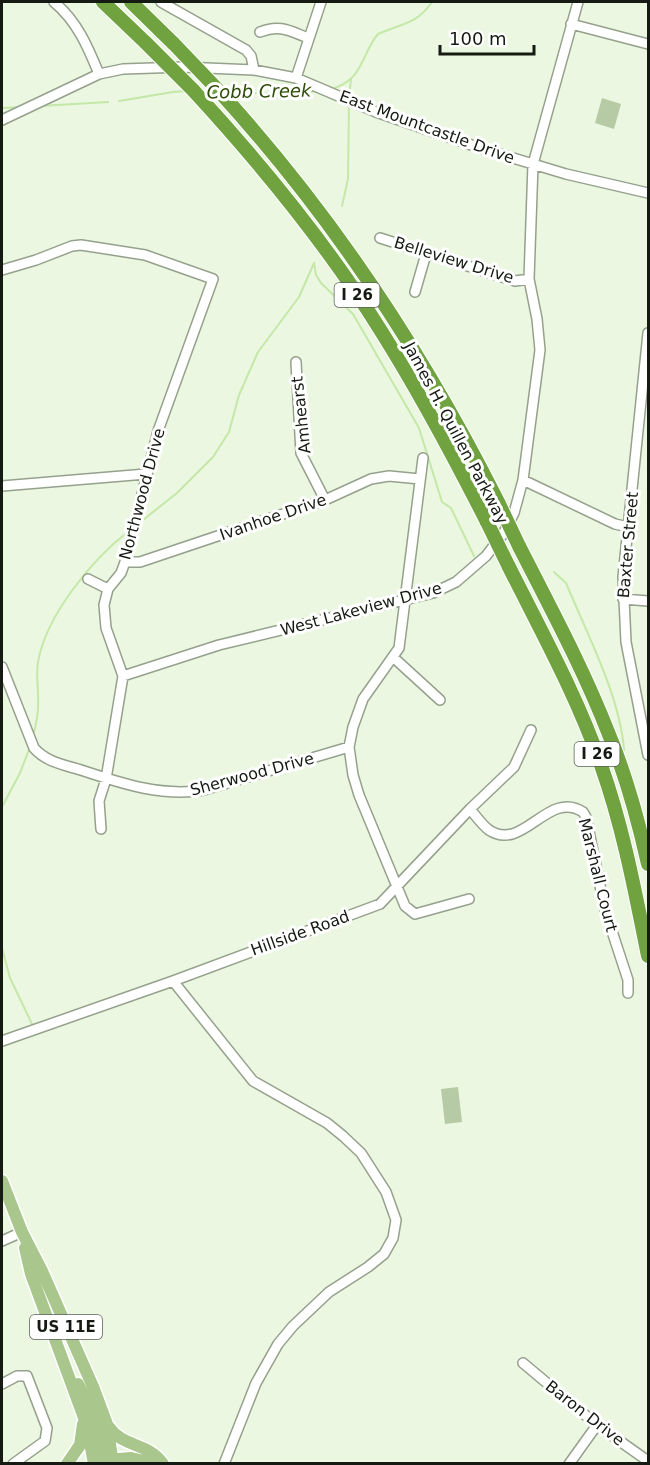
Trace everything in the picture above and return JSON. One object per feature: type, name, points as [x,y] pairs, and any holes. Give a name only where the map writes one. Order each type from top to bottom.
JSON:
[{"type":"highway","name":"James H. Quillen Parkway","points":[[103,2],[193,90],[295,208],[369,312],[437,425],[563,676],[601,764],[627,852],[648,956]]},
{"type":"highway","name":"James H. Quillen Parkway","points":[[131,2],[218,90],[308,195],[370,280],[427,370],[499,504],[580,667],[609,734],[633,802],[648,864]]},
{"type":"main road","name":"US 11E","points":[[2,1181],[22,1232],[42,1271],[94,1389],[107,1424],[102,1462]]},
{"type":"main road","name":"US 11E","points":[[22,1232],[31,1274],[84,1420],[102,1462]]},
{"type":"main road","points":[[64,1363],[90,1407],[102,1462],[131,1458],[156,1464]]},
{"type":"main road","points":[[67,1464],[72,1460],[80,1445],[84,1420]]},
{"type":"main road","points":[[107,1424],[116,1437],[152,1451],[157,1454],[163,1464]]},
{"type":"street","points":[[54,2],[81,33],[99,74]]},
{"type":"street","points":[[161,2],[246,50],[251,56],[254,70]]},
{"type":"street","points":[[296,78],[321,2]]},
{"type":"street","points":[[533,164],[578,2]]},
{"type":"street","points":[[571,24],[648,44]]},
{"type":"street","points":[[260,32],[270,28],[281,28],[308,38]]},
{"type":"street","name":"East Mountcastle Drive","points":[[2,120],[99,74],[144,68],[254,70],[296,78],[419,128],[533,164],[648,193]]},
{"type":"street","name":"West Lakeview Drive","points":[[123,676],[219,645],[433,593],[456,582],[486,556],[503,534],[514,513],[523,480],[540,350],[537,320],[528,279],[533,164]]},
{"type":"street","name":"Belleview Drive","points":[[380,238],[515,281],[528,279]]},
{"type":"street","name":"Northwood Drive","points":[[2,270],[81,245],[145,255],[213,279],[158,431],[125,562],[121,573],[108,589],[103,615],[109,642],[123,676]]},
{"type":"street","points":[[415,292],[426,254]]},
{"type":"street","name":"Baxter Street","points":[[648,333],[622,577],[626,642],[648,755]]},
{"type":"street","name":"Amhearst","points":[[296,362],[301,453],[325,500]]},
{"type":"street","points":[[423,458],[399,648],[363,699],[349,747],[359,795],[405,906],[415,914],[469,899]]},
{"type":"street","points":[[2,486],[146,474]]},
{"type":"street","name":"Ivanhoe Drive","points":[[125,562],[140,562],[325,500],[380,477],[420,480]]},
{"type":"street","points":[[523,480],[615,524],[628,527]]},
{"type":"street","points":[[88,579],[108,589]]},
{"type":"street","points":[[623,599],[648,601]]},
{"type":"street","points":[[393,657],[440,700]]},
{"type":"street","name":"Sherwood Drive","points":[[2,668],[34,748],[41,756],[63,766],[149,789],[188,792],[204,790],[349,747]]},
{"type":"street","points":[[101,829],[99,801],[106,779],[123,676]]},
{"type":"street","name":"Hillside Road","points":[[2,1041],[173,981],[380,904],[470,809],[514,767],[531,730]]},
{"type":"street","name":"Marshall Court","points":[[470,809],[489,830],[508,834],[525,829],[543,815],[561,807],[583,812],[586,817],[605,910],[628,980],[628,993]]},
{"type":"street","points":[[173,981],[253,1081],[327,1124],[361,1153],[386,1192],[396,1221],[393,1238],[384,1254],[329,1292],[278,1344],[256,1383],[224,1464]]},
{"type":"street","points":[[2,1241],[22,1232]]},
{"type":"street","name":"Baron Drive","points":[[523,1363],[597,1425],[648,1461]]},
{"type":"street","points":[[2,1384],[17,1376],[27,1376],[47,1428],[45,1441],[13,1464]]},
{"type":"street","points":[[568,1464],[597,1425]]},
{"type":"green space","points":[[602,98],[621,104],[614,129],[595,123]]},
{"type":"green space","points":[[458,1087],[462,1122],[445,1124],[441,1089]]},
{"type":"waterway","name":"Cobb Creek","points":[[331,89],[350,80],[356,73],[378,34],[414,19],[432,2]]},
{"type":"waterway","points":[[349,97],[351,79]]},
{"type":"waterway","name":"Cobb Creek","points":[[119,101],[187,91]]},
{"type":"waterway","name":"Cobb Creek","points":[[226,92],[288,94],[319,91]]},
{"type":"waterway","name":"Cobb Creek","points":[[40,106],[108,102]]},
{"type":"waterway","points":[[342,206],[348,179],[349,103]]},
{"type":"waterway","name":"Cobb Creek","points":[[2,108],[23,107]]},
{"type":"waterway","points":[[314,263],[316,275],[321,283],[353,314],[419,428],[442,502],[451,508],[474,556]]},
{"type":"waterway","points":[[138,524],[177,493],[213,457],[229,432],[239,395],[258,352],[299,297],[314,263]]},
{"type":"waterway","points":[[33,736],[38,710],[38,662],[50,626],[86,573],[129,531]]},
{"type":"waterway","points":[[554,572],[566,583],[601,665],[616,708],[624,750]]},
{"type":"waterway","points":[[2,807],[20,773],[30,747]]},
{"type":"waterway","points":[[2,948],[10,978],[32,1024]]}]
